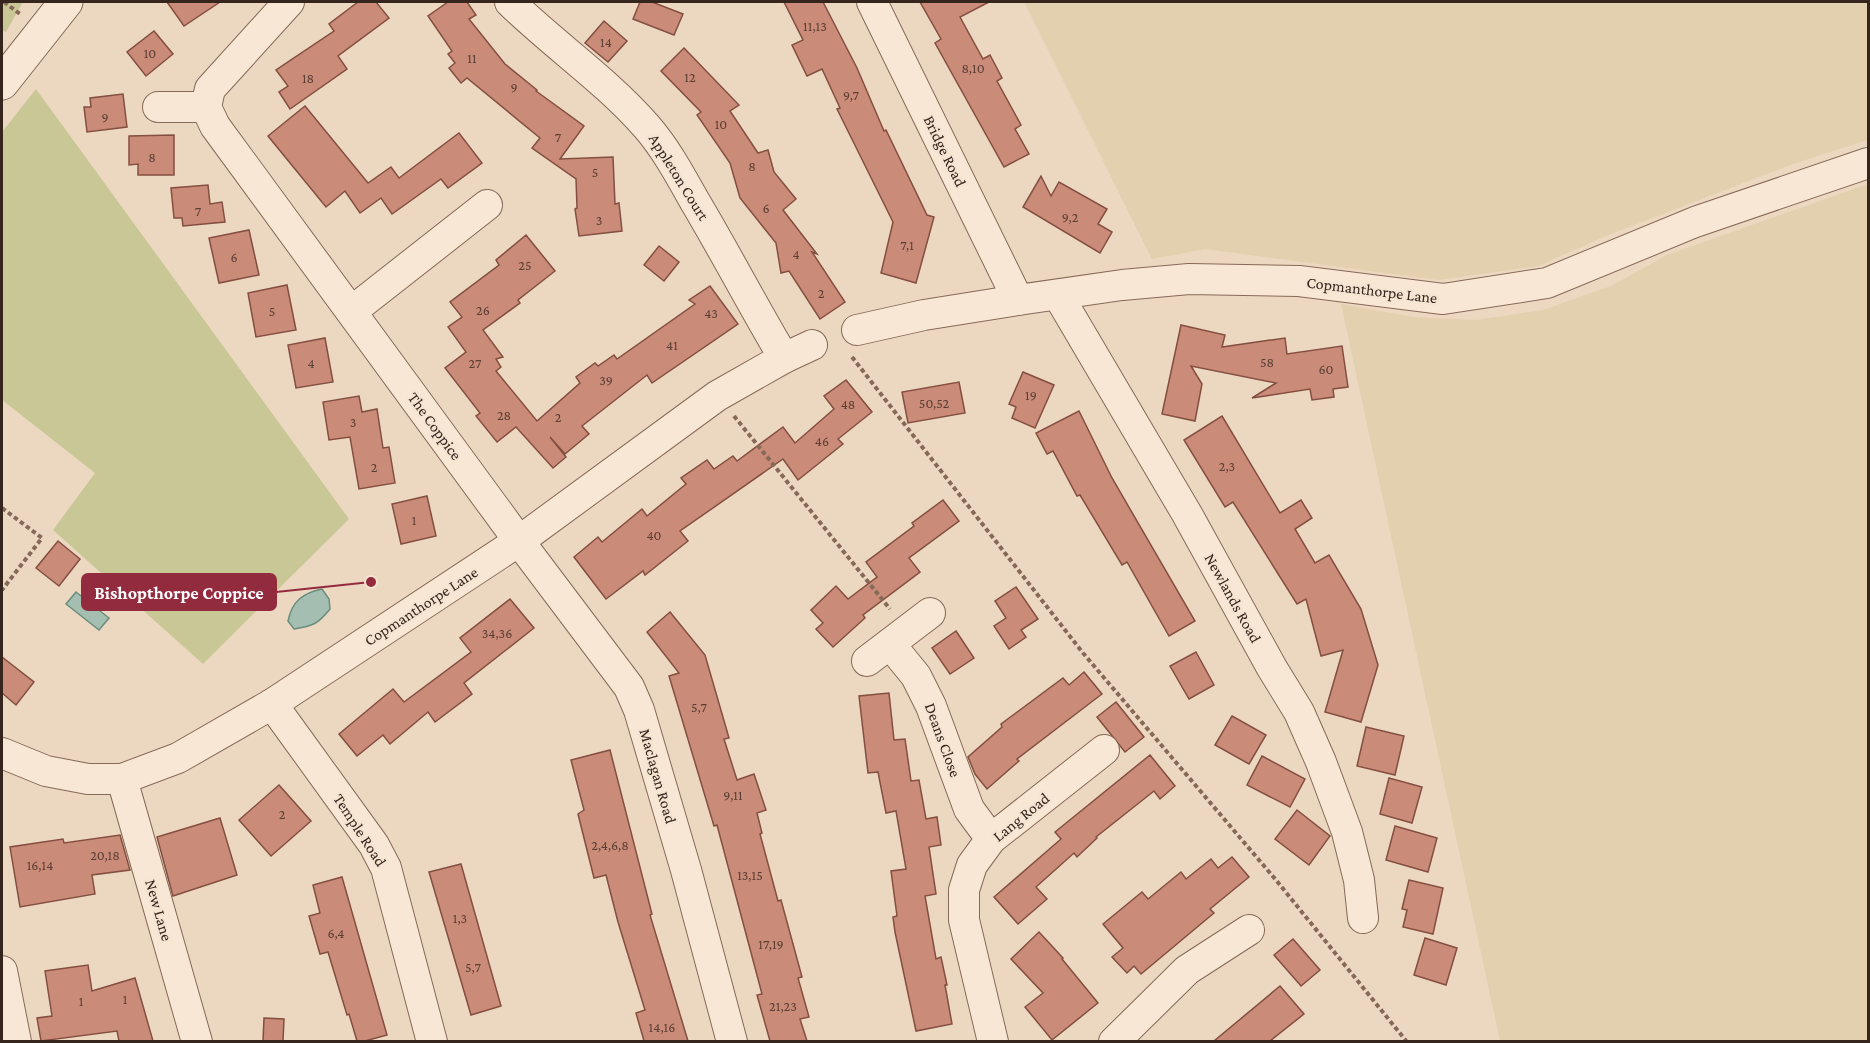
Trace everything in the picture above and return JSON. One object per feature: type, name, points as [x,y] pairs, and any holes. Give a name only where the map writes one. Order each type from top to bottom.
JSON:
[{"type":"street","points":[[2,83],[66,2]]},
{"type":"street","points":[[158,107],[206,107],[210,89],[289,2]]},
{"type":"street","name":"Appleton Court","points":[[510,2],[618,96],[648,128],[668,155],[718,240],[783,358]]},
{"type":"street","name":"Bridge Road","points":[[872,2],[1018,300]]},
{"type":"street","name":"The Coppice","points":[[206,107],[215,126],[519,541]]},
{"type":"street","name":"Copmanthorpe Lane","points":[[853,342],[924,315],[1122,285],[1189,279],[1299,281],[1443,299],[1547,283],[1695,222],[1869,163]]},
{"type":"street","points":[[352,311],[487,205]]},
{"type":"street","name":"Newlands Road","points":[[1058,295],[1187,514],[1272,668],[1299,712],[1321,762],[1347,832],[1359,880],[1363,918]]},
{"type":"street","name":"Copmanthorpe Lane","points":[[2,753],[46,771],[88,779],[122,779],[178,758],[272,704],[519,541],[717,396],[783,358],[812,345]]},
{"type":"street","name":"Maclagan Road","points":[[519,541],[629,687],[639,710],[686,870],[732,1041]]},
{"type":"street","name":"Deans Close","points":[[899,637],[931,706],[969,809],[992,840]]},
{"type":"street","name":"Temple Road","points":[[272,704],[374,845],[386,868],[432,1041]]},
{"type":"street","name":"Lang Road","points":[[993,1041],[964,920],[964,890],[972,865],[992,840],[1104,750]]},
{"type":"street","name":"New Lane","points":[[122,779],[197,1041]]},
{"type":"street","points":[[1114,1041],[1187,970],[1250,930]]},
{"type":"street","points":[[2,971],[16,1041]]},
{"type":"path","points":[[853,342],[1083,653],[1276,880],[1407,1041]]},
{"type":"path","points":[[717,396],[899,637]]},
{"type":"path","points":[[2,508],[42,538],[4,583],[2,590]]},
{"type":"shaded area","points":[[2,2],[23,2],[6,32],[2,30]]},
{"type":"shaded area","points":[[1024,2],[1868,2],[1868,140],[1793,164],[1606,236],[1538,266],[1438,280],[1205,249],[1152,259]]},
{"type":"shaded area","points":[[36,89],[349,519],[203,664],[53,530],[95,473],[2,400],[2,132]]},
{"type":"shaded area","points":[[1868,184],[1868,1041],[1500,1041],[1341,304],[1414,317],[1476,320],[1543,310],[1611,286],[1667,255]]},
{"type":"shaded area","points":[[322,589],[329,599],[330,609],[315,624],[294,629],[288,621],[292,608],[299,599]]},
{"type":"shaded area","points":[[76,592],[109,618],[99,630],[66,604]]},
{"type":"building","points":[[167,2],[220,2],[184,26]]},
{"type":"building","points":[[358,2],[376,2],[389,18],[338,56],[347,69],[290,109],[279,92],[288,86],[276,70],[334,31],[329,24]]},
{"type":"building","points":[[448,2],[467,2],[476,15],[469,19],[505,64],[536,91],[584,126],[560,159],[613,157],[615,204],[619,203],[622,231],[579,236],[575,209],[577,208],[576,179],[532,148],[540,138],[467,78],[461,83],[449,68],[455,63],[448,54],[452,51],[428,16]]},
{"type":"building","points":[[640,2],[652,2],[683,14],[674,35],[633,19]]},
{"type":"building","points":[[784,2],[823,2],[927,215],[934,217],[916,283],[881,273],[893,222],[837,109],[840,108],[822,69],[807,76],[792,45],[803,40]]},
{"type":"building","points":[[920,2],[989,2],[960,17],[983,59],[990,55],[1002,78],[997,81],[1021,125],[1015,129],[1029,154],[1004,167],[935,43],[941,39]]},
{"type":"building","points":[[604,21],[627,41],[608,62],[585,43]]},
{"type":"building","points":[[154,31],[173,54],[146,76],[127,52]]},
{"type":"building","points":[[684,48],[739,105],[730,111],[758,153],[768,150],[774,172],[796,199],[783,210],[817,254],[812,252],[845,302],[820,319],[789,271],[781,273],[776,243],[740,198],[730,163],[697,115],[701,112],[661,71]]},
{"type":"building","points":[[123,94],[127,127],[87,132],[84,107],[91,107],[90,98]]},
{"type":"building","points":[[305,106],[368,183],[391,167],[399,178],[459,133],[482,163],[448,188],[441,179],[392,214],[381,198],[360,213],[345,191],[326,207],[268,136]]},
{"type":"building","points":[[174,135],[174,175],[138,175],[138,164],[129,165],[129,136]]},
{"type":"building","points":[[1041,176],[1051,196],[1059,182],[1107,209],[1098,224],[1112,232],[1100,253],[1023,207]]},
{"type":"building","points":[[208,185],[210,204],[222,202],[225,222],[183,226],[182,218],[174,218],[171,188]]},
{"type":"building","points":[[249,230],[259,275],[219,283],[209,238]]},
{"type":"building","points":[[526,235],[555,271],[518,300],[520,303],[483,330],[503,357],[496,359],[501,367],[496,371],[537,421],[580,383],[576,377],[595,363],[598,366],[614,355],[617,359],[695,304],[689,300],[710,286],[738,324],[652,383],[647,375],[582,426],[589,434],[565,454],[550,437],[566,457],[553,468],[516,427],[497,442],[476,416],[480,413],[445,368],[466,352],[448,327],[462,317],[450,302],[499,265],[496,260]]},
{"type":"building","points":[[659,246],[679,262],[664,281],[644,265]]},
{"type":"building","points":[[287,285],[296,330],[256,337],[248,293]]},
{"type":"building","points":[[1181,325],[1225,335],[1222,347],[1285,338],[1287,354],[1342,346],[1348,387],[1333,389],[1334,397],[1312,400],[1310,389],[1252,398],[1276,383],[1191,366],[1202,384],[1195,421],[1162,414]]},
{"type":"building","points":[[325,338],[333,382],[296,388],[288,345]]},
{"type":"building","points":[[1023,372],[1054,385],[1035,428],[1012,418],[1016,407],[1009,404]]},
{"type":"building","points":[[846,380],[872,412],[838,439],[843,444],[798,480],[783,459],[680,531],[688,541],[645,575],[643,571],[606,599],[574,557],[598,537],[602,542],[642,509],[647,516],[686,484],[681,478],[707,460],[714,469],[733,456],[737,461],[783,427],[795,443],[834,409],[824,396]]},
{"type":"building","points":[[959,382],[965,413],[908,423],[902,392]]},
{"type":"building","points":[[359,396],[362,412],[377,409],[383,448],[389,447],[395,483],[359,489],[350,437],[329,440],[323,402]]},
{"type":"building","points":[[1079,411],[1112,478],[1195,621],[1169,636],[1127,562],[1122,565],[1080,495],[1077,496],[1053,451],[1047,454],[1036,433]]},
{"type":"building","points":[[1222,416],[1280,513],[1301,500],[1312,518],[1295,529],[1315,563],[1329,555],[1361,609],[1378,665],[1361,722],[1325,712],[1343,650],[1321,656],[1306,599],[1297,604],[1233,502],[1225,507],[1184,440]]},
{"type":"building","points":[[427,496],[436,536],[401,544],[392,504]]},
{"type":"building","points":[[943,500],[959,521],[909,558],[920,572],[863,615],[865,618],[833,647],[816,629],[823,623],[811,610],[836,586],[848,599],[877,577],[866,562],[914,526],[912,523]]},
{"type":"building","points":[[58,541],[80,559],[59,586],[36,568]]},
{"type":"building","points":[[1016,587],[1038,619],[1021,630],[1026,637],[1009,649],[994,626],[1006,618],[995,601]]},
{"type":"building","points":[[510,599],[534,628],[464,683],[472,694],[435,722],[428,712],[390,744],[383,735],[357,756],[339,734],[393,689],[404,702],[471,652],[460,638]]},
{"type":"building","points":[[670,612],[705,655],[729,738],[724,739],[737,780],[754,774],[766,810],[757,813],[762,833],[760,834],[802,977],[798,978],[809,1017],[800,1019],[807,1041],[770,1041],[757,995],[762,994],[717,825],[714,826],[669,676],[679,673],[647,632]]},
{"type":"building","points":[[956,631],[974,658],[950,674],[932,648]]},
{"type":"building","points":[[1196,652],[1214,685],[1189,699],[1170,666]]},
{"type":"building","points":[[2,657],[34,682],[16,705],[2,693]]},
{"type":"building","points":[[1084,672],[1102,694],[1017,759],[1019,761],[987,789],[975,774],[968,757],[1002,727],[1001,724],[1063,678],[1069,685]]},
{"type":"building","points":[[889,693],[894,740],[905,739],[911,781],[919,780],[926,819],[937,817],[941,845],[929,847],[936,894],[925,896],[936,959],[941,957],[947,985],[945,985],[952,1024],[916,1031],[893,917],[897,916],[891,871],[906,869],[896,811],[886,813],[878,772],[868,773],[859,696]]},
{"type":"building","points":[[1116,702],[1144,737],[1125,752],[1097,717]]},
{"type":"building","points":[[1232,716],[1266,735],[1249,764],[1215,745]]},
{"type":"building","points":[[1366,727],[1404,736],[1395,775],[1357,766]]},
{"type":"building","points":[[610,750],[652,914],[650,915],[688,1041],[644,1041],[636,1013],[645,1010],[606,875],[594,878],[578,814],[584,810],[571,760]]},
{"type":"building","points":[[1150,755],[1175,786],[1160,799],[1154,791],[1096,837],[1077,857],[1074,853],[1036,887],[1047,899],[1018,924],[994,897],[1061,839],[1055,832]]},
{"type":"building","points":[[1262,756],[1305,779],[1290,807],[1247,785]]},
{"type":"building","points":[[1389,778],[1422,787],[1412,823],[1380,814]]},
{"type":"building","points":[[279,785],[311,821],[271,856],[239,820]]},
{"type":"building","points":[[1297,810],[1330,836],[1309,865],[1275,839]]},
{"type":"building","points":[[220,818],[237,875],[173,896],[157,837]]},
{"type":"building","points":[[1395,826],[1437,838],[1428,872],[1386,860]]},
{"type":"building","points":[[120,835],[130,870],[92,875],[95,894],[20,907],[10,847],[63,839],[64,843]]},
{"type":"building","points":[[1232,857],[1249,877],[1210,909],[1214,913],[1141,974],[1134,966],[1127,973],[1112,957],[1123,948],[1103,924],[1142,892],[1148,899],[1181,872],[1186,879],[1211,859],[1218,868]]},
{"type":"building","points":[[461,864],[501,1006],[471,1015],[429,872]]},
{"type":"building","points":[[342,877],[387,1035],[365,1041],[357,1041],[328,952],[320,954],[309,916],[320,913],[313,885]]},
{"type":"building","points":[[1409,880],[1443,888],[1433,934],[1403,927],[1407,910],[1402,909]]},
{"type":"building","points":[[1039,932],[1063,958],[1098,1003],[1052,1040],[1025,1007],[1043,993],[1011,959]]},
{"type":"building","points":[[1425,938],[1457,948],[1446,985],[1414,975]]},
{"type":"building","points":[[1293,939],[1320,970],[1301,986],[1274,955]]},
{"type":"building","points":[[88,965],[92,991],[135,978],[153,1041],[119,1041],[117,1031],[41,1041],[37,1018],[52,1016],[45,971]]},
{"type":"building","points":[[1280,986],[1304,1014],[1270,1041],[1214,1041]]},
{"type":"building","points":[[264,1018],[284,1019],[283,1041],[263,1041]]},
{"type":"place","name":"Bishopthorpe Coppice","points":[[371,582]]}]
